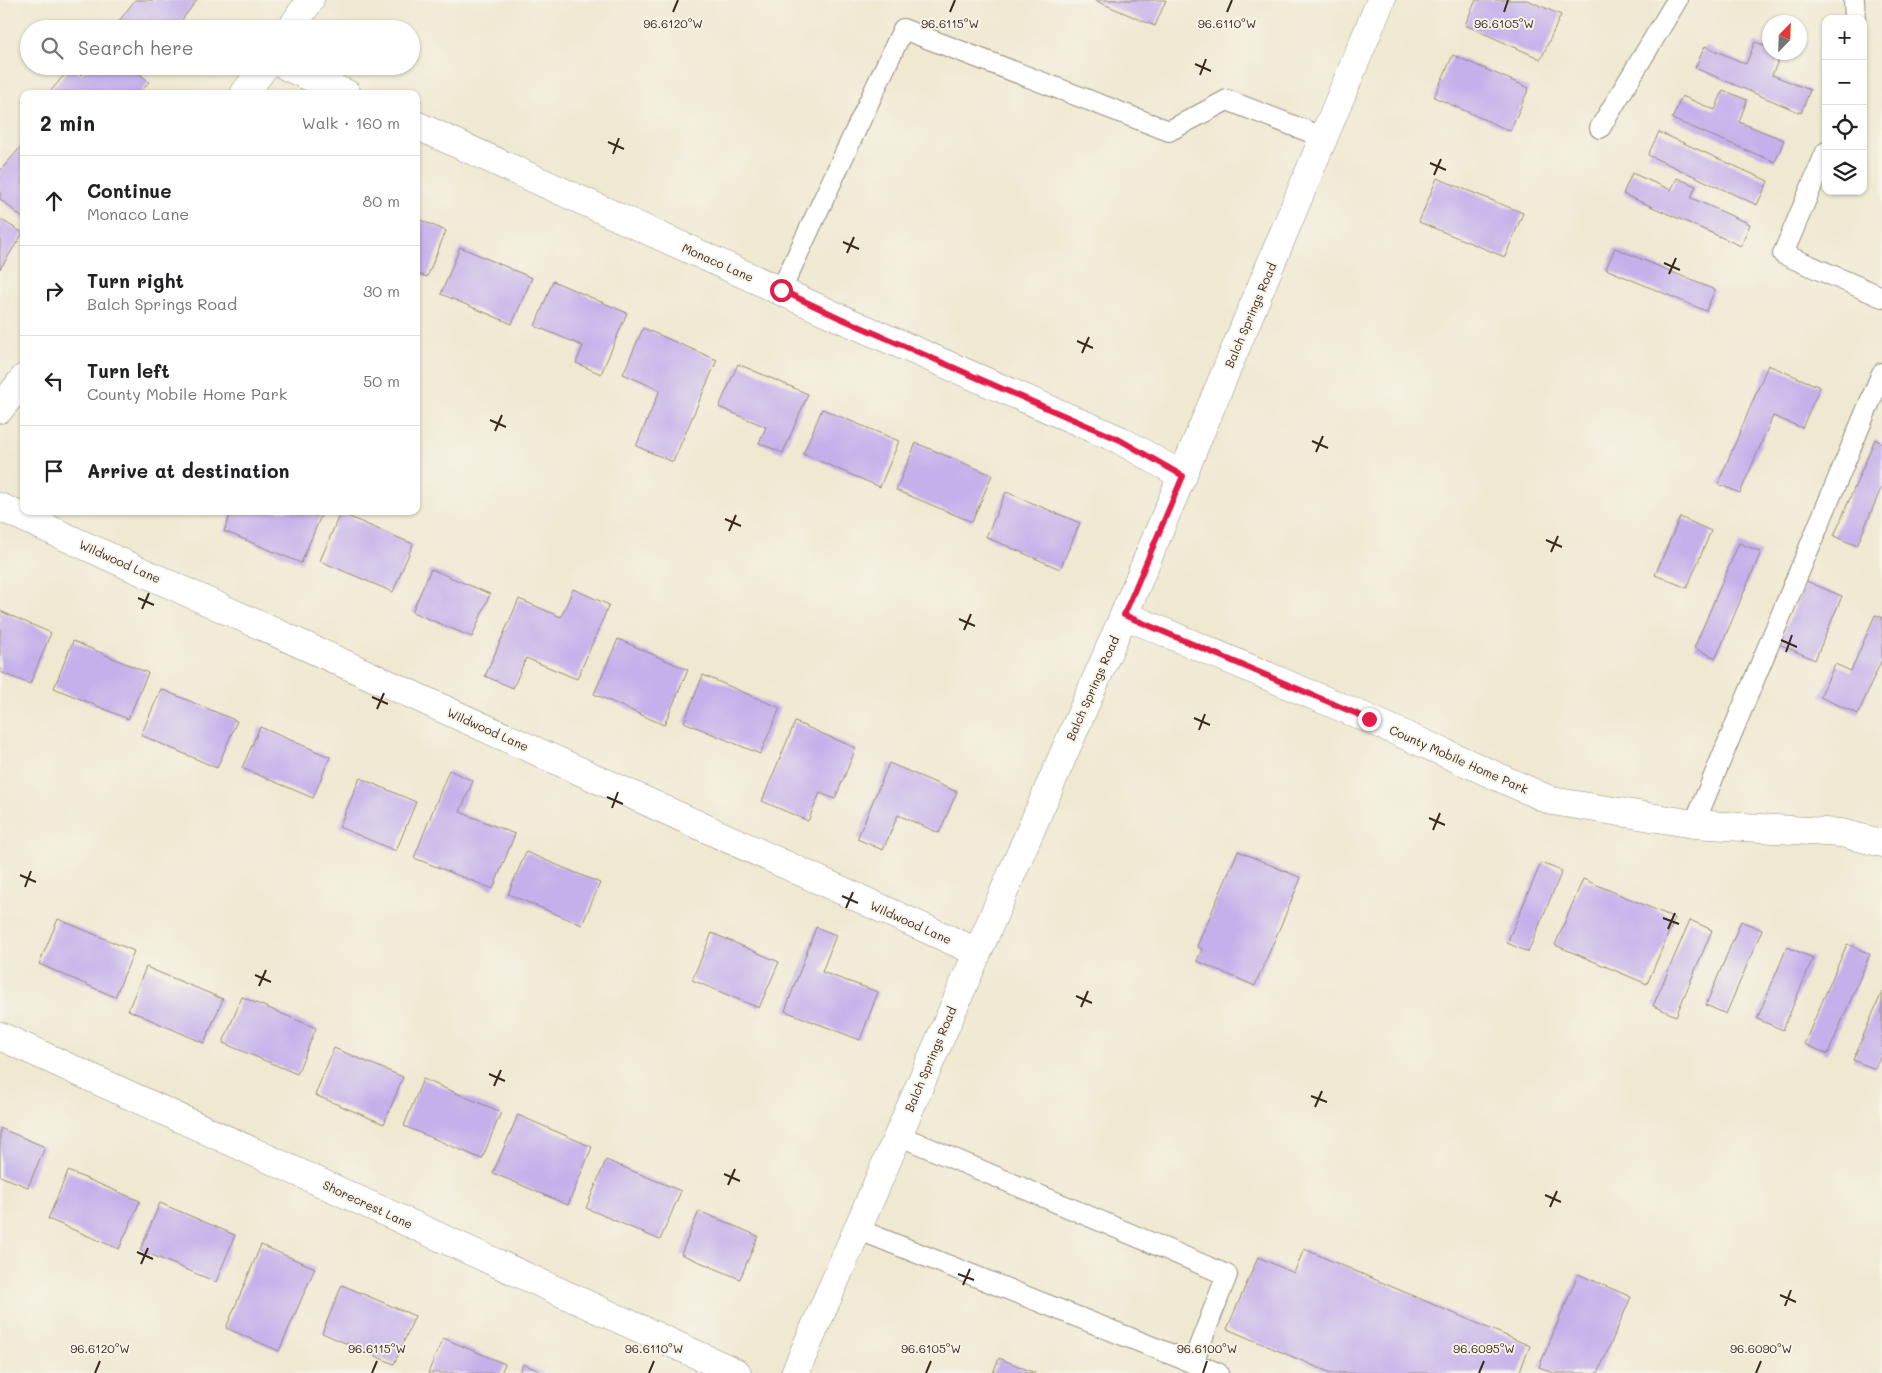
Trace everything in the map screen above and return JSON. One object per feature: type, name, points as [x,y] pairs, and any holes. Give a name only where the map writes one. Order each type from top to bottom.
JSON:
[{"type":"street","points":[[297,20],[310,0]]},
{"type":"street","name":"Balch Springs Road","points":[[795,1373],[976,952],[1124,615],[1325,138],[1381,0]]},
{"type":"street","points":[[247,90],[258,75]]},
{"type":"street","points":[[306,75],[338,90]]},
{"type":"street","name":"Monaco Lane","points":[[420,127],[840,318],[1120,440],[1183,476]]},
{"type":"street","points":[[0,409],[20,383]]},
{"type":"street","name":"Wildwood Lane","points":[[0,507],[976,952]]},
{"type":"street","name":"County Mobile Home Park","points":[[1124,615],[1369,719],[1552,801],[1694,824],[1841,833],[1882,843]]},
{"type":"street","name":"Shorecrest Lane","points":[[0,1036],[736,1373]]},
{"type":"lane","points":[[1600,128],[1678,0]]},
{"type":"lane","points":[[1854,0],[1855,15]]},
{"type":"lane","points":[[781,290],[903,29],[1169,131],[1227,100],[1325,138]]},
{"type":"lane","points":[[1822,161],[1783,254],[1882,297]]},
{"type":"lane","points":[[1694,824],[1882,376]]},
{"type":"lane","points":[[898,1135],[1226,1275],[1193,1362]]},
{"type":"lane","points":[[857,1229],[1218,1373]]},
{"type":"building","points":[[135,0],[197,0],[182,20],[120,20]]},
{"type":"building","points":[[1094,0],[1166,0],[1155,26]]},
{"type":"building","points":[[1476,0],[1527,0],[1561,15],[1541,59],[1465,25]]},
{"type":"building","points":[[1755,42],[1762,45],[1762,60],[1779,60],[1772,75],[1810,90],[1801,113],[1695,68],[1705,46],[1746,64]]},
{"type":"building","points":[[1453,55],[1529,88],[1510,131],[1434,97]]},
{"type":"building","points":[[64,75],[141,75],[149,82],[142,90],[51,90]]},
{"type":"building","points":[[1723,90],[1747,100],[1739,122],[1784,140],[1775,162],[1672,119],[1682,96],[1715,110]]},
{"type":"building","points":[[1659,132],[1768,181],[1757,205],[1648,155]]},
{"type":"building","points":[[20,148],[20,216],[0,199],[0,171]]},
{"type":"building","points":[[1632,173],[1671,190],[1677,178],[1696,186],[1691,198],[1750,224],[1741,246],[1623,194]]},
{"type":"building","points":[[1437,178],[1523,213],[1505,257],[1419,222]]},
{"type":"building","points":[[0,219],[20,231],[20,238],[0,269]]},
{"type":"building","points":[[420,220],[446,231],[427,277],[420,274]]},
{"type":"building","points":[[460,247],[532,278],[512,324],[441,294]]},
{"type":"building","points":[[1615,248],[1715,290],[1706,311],[1606,269]]},
{"type":"building","points":[[553,281],[627,313],[601,374],[576,363],[583,346],[535,326]]},
{"type":"building","points":[[643,328],[717,360],[673,462],[636,446],[660,390],[623,374]]},
{"type":"building","points":[[738,364],[808,394],[783,453],[759,443],[766,427],[719,407]]},
{"type":"building","points":[[1768,365],[1820,387],[1802,428],[1773,416],[1740,493],[1718,484]]},
{"type":"building","points":[[822,409],[899,441],[880,487],[803,454]]},
{"type":"building","points":[[1875,439],[1882,443],[1882,486],[1857,546],[1834,536]]},
{"type":"building","points":[[916,443],[992,475],[972,522],[896,490]]},
{"type":"building","points":[[1006,492],[1080,523],[1060,569],[986,537]]},
{"type":"building","points":[[230,515],[321,515],[301,563],[224,531]]},
{"type":"building","points":[[339,515],[345,515],[413,544],[393,592],[320,561]]},
{"type":"building","points":[[1680,517],[1711,531],[1687,588],[1655,575]]},
{"type":"building","points":[[1739,543],[1761,552],[1716,658],[1694,648]]},
{"type":"building","points":[[431,569],[490,594],[472,637],[412,612]]},
{"type":"building","points":[[1806,581],[1842,596],[1815,660],[1779,644]]},
{"type":"building","points":[[573,589],[609,605],[577,679],[526,658],[513,688],[485,676],[519,599],[561,617]]},
{"type":"building","points":[[0,611],[51,633],[30,684],[0,672]]},
{"type":"building","points":[[1875,615],[1882,617],[1882,659],[1858,714],[1820,697],[1835,664],[1851,671]]},
{"type":"building","points":[[618,639],[688,670],[664,725],[594,694]]},
{"type":"building","points":[[73,641],[148,673],[128,719],[54,688]]},
{"type":"building","points":[[703,675],[780,708],[760,754],[684,722]]},
{"type":"building","points":[[161,689],[237,721],[217,768],[141,735]]},
{"type":"building","points":[[795,722],[856,748],[835,799],[820,793],[808,821],[762,801]]},
{"type":"building","points":[[260,727],[330,757],[313,798],[242,768]]},
{"type":"building","points":[[889,763],[957,792],[939,833],[898,815],[883,850],[857,839]]},
{"type":"building","points":[[449,770],[473,781],[460,812],[515,834],[493,889],[414,858]]},
{"type":"building","points":[[360,778],[416,802],[396,851],[339,827]]},
{"type":"building","points":[[1238,851],[1301,878],[1255,986],[1197,961],[1202,949],[1197,946]]},
{"type":"building","points":[[526,852],[600,883],[582,925],[508,894]]},
{"type":"building","points":[[1541,863],[1562,871],[1528,952],[1507,943]]},
{"type":"building","points":[[1583,879],[1675,918],[1647,984],[1555,945]]},
{"type":"building","points":[[58,919],[134,951],[115,997],[39,964]]},
{"type":"building","points":[[1690,920],[1712,930],[1676,1016],[1653,1006]]},
{"type":"building","points":[[1741,921],[1762,930],[1726,1014],[1706,1005]]},
{"type":"building","points":[[816,927],[836,935],[822,972],[878,992],[860,1040],[785,1011]]},
{"type":"building","points":[[712,933],[779,962],[759,1008],[692,980]]},
{"type":"building","points":[[1847,944],[1870,954],[1828,1054],[1804,1044]]},
{"type":"building","points":[[1787,947],[1813,958],[1783,1030],[1757,1019]]},
{"type":"building","points":[[146,967],[223,999],[204,1043],[128,1010]]},
{"type":"building","points":[[1882,992],[1882,1052],[1875,1069],[1853,1060]]},
{"type":"building","points":[[242,997],[316,1028],[297,1074],[223,1043]]},
{"type":"building","points":[[334,1048],[403,1077],[384,1124],[315,1095]]},
{"type":"building","points":[[423,1079],[501,1112],[482,1159],[404,1126]]},
{"type":"building","points":[[518,1115],[592,1147],[568,1205],[493,1173]]},
{"type":"building","points":[[0,1128],[45,1147],[28,1187],[0,1176]]},
{"type":"building","points":[[606,1160],[681,1191],[660,1240],[586,1208]]},
{"type":"building","points":[[68,1171],[140,1201],[119,1249],[48,1219]]},
{"type":"building","points":[[160,1203],[235,1235],[216,1282],[140,1250]]},
{"type":"building","points":[[699,1211],[758,1236],[740,1279],[681,1254]]},
{"type":"building","points":[[261,1245],[315,1268],[279,1351],[226,1328]]},
{"type":"building","points":[[1304,1249],[1530,1346],[1519,1373],[1331,1373],[1227,1329],[1258,1257],[1294,1273]]},
{"type":"building","points":[[1578,1274],[1631,1297],[1598,1373],[1554,1373],[1539,1367]]},
{"type":"building","points":[[342,1285],[415,1316],[394,1364],[322,1333]]},
{"type":"building","points":[[443,1338],[505,1364],[501,1373],[428,1373]]},
{"type":"building","points":[[999,1358],[1035,1373],[993,1373]]},
{"type":"building","points":[[523,1364],[544,1373],[519,1373]]},
{"type":"route","points":[[781,290],[840,318],[1120,440],[1183,476],[1124,615],[1369,719]]}]
